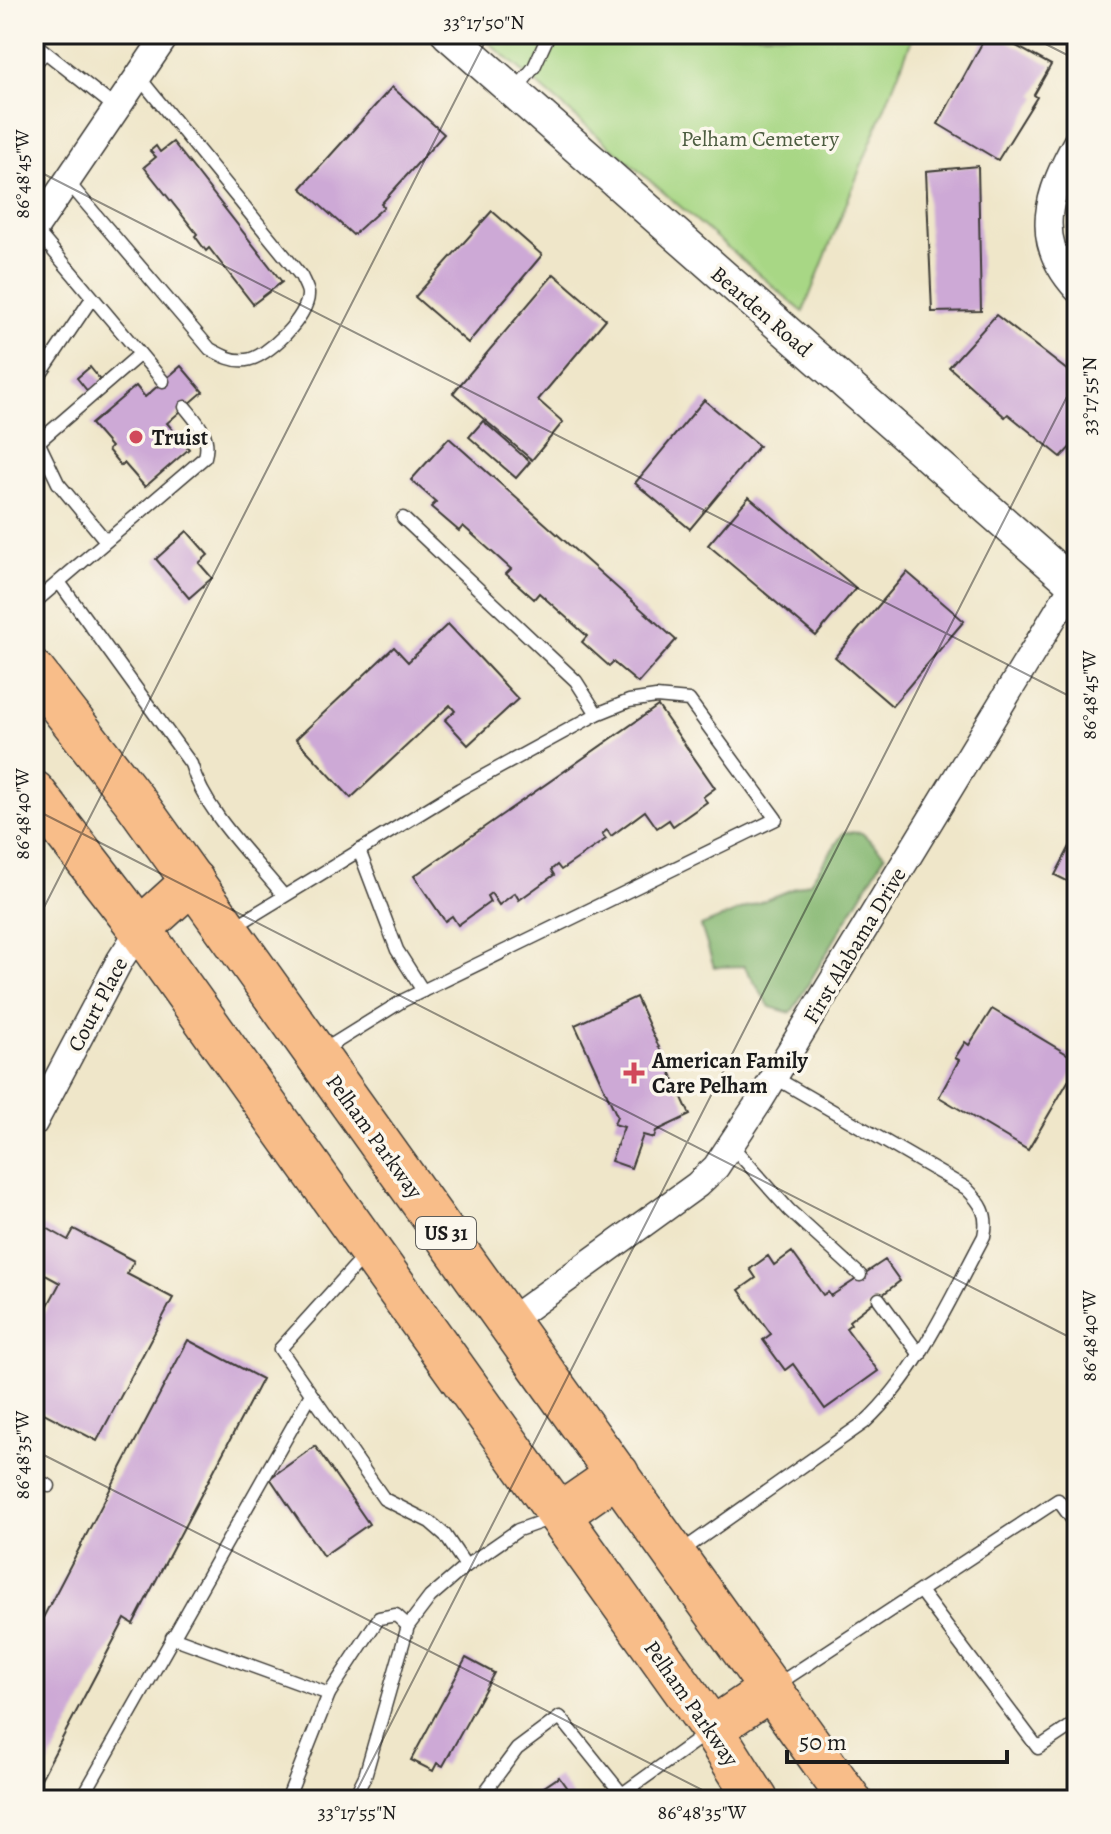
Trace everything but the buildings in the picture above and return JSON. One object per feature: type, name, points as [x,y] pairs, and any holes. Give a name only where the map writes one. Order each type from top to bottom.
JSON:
[{"type":"main road","name":"Pelham Parkway","points":[[34,672],[193,881],[850,1800]]},
{"type":"main road","name":"Pelham Parkway","points":[[34,792],[140,929],[712,1729],[757,1800]]},
{"type":"main road","points":[[140,929],[193,881]]},
{"type":"main road","points":[[559,1515],[618,1474]]},
{"type":"main road","points":[[712,1729],[772,1688]]},
{"type":"street","points":[[34,230],[167,34]]},
{"type":"street","name":"Bearden Road","points":[[448,34],[1075,586]]},
{"type":"street","points":[[1077,141],[1053,188],[1047,212],[1048,235],[1056,259],[1077,289]]},
{"type":"street","name":"First Alabama Drive","points":[[509,1321],[697,1185],[731,1145],[1075,586]]},
{"type":"street","name":"Court Place","points":[[34,1123],[120,960],[140,929]]},
{"type":"lane","points":[[514,93],[534,67],[549,34]]},
{"type":"lane","points":[[34,65],[39,47],[116,108]]},
{"type":"lane","points":[[67,181],[210,349],[230,359],[248,361],[282,339],[304,311],[308,294],[301,276],[138,76]]},
{"type":"lane","points":[[34,230],[163,381]]},
{"type":"lane","points":[[34,384],[92,298]]},
{"type":"lane","points":[[106,541],[58,483],[35,438],[140,354]]},
{"type":"lane","points":[[34,603],[205,457],[208,445],[202,428],[185,407]]},
{"type":"lane","points":[[403,518],[576,681],[597,714]]},
{"type":"lane","points":[[59,582],[191,764],[197,783],[218,815],[283,895]]},
{"type":"lane","points":[[228,931],[460,789],[597,714],[629,701],[656,697],[689,700],[776,819],[423,991],[317,1054]]},
{"type":"lane","points":[[359,850],[397,950],[423,991]]},
{"type":"lane","points":[[677,1555],[865,1422],[892,1397],[920,1355],[984,1236],[985,1211],[966,1188],[774,1077]]},
{"type":"lane","points":[[731,1145],[783,1204],[860,1275]]},
{"type":"lane","points":[[370,1250],[280,1349],[384,1499],[430,1522],[445,1535],[466,1566]]},
{"type":"lane","points":[[879,1299],[920,1355]]},
{"type":"lane","points":[[81,1800],[311,1394]]},
{"type":"lane","points":[[34,1479],[49,1486]]},
{"type":"lane","points":[[772,1688],[1058,1500],[1077,1526]]},
{"type":"lane","points":[[353,1800],[365,1776],[408,1626],[430,1597],[466,1566],[518,1530],[559,1515]]},
{"type":"lane","points":[[920,1591],[1038,1748],[1077,1722]]},
{"type":"lane","points":[[287,1800],[329,1694],[379,1618],[396,1615],[408,1626]]},
{"type":"lane","points":[[172,1637],[329,1694]]},
{"type":"lane","points":[[479,1800],[517,1749],[560,1717],[622,1794],[712,1729]]},
{"type":"green space","name":"Pelham Cemetery","points":[[479,34],[914,34],[803,312]]},
{"type":"green space","points":[[844,832],[862,833],[885,855],[791,1013],[770,1007],[744,966],[714,967],[701,926],[810,882]]},
{"type":"place","name":"Truist","points":[[136,437]]},
{"type":"place","name":"American Family Care Pelham","points":[[634,1073]]}]
